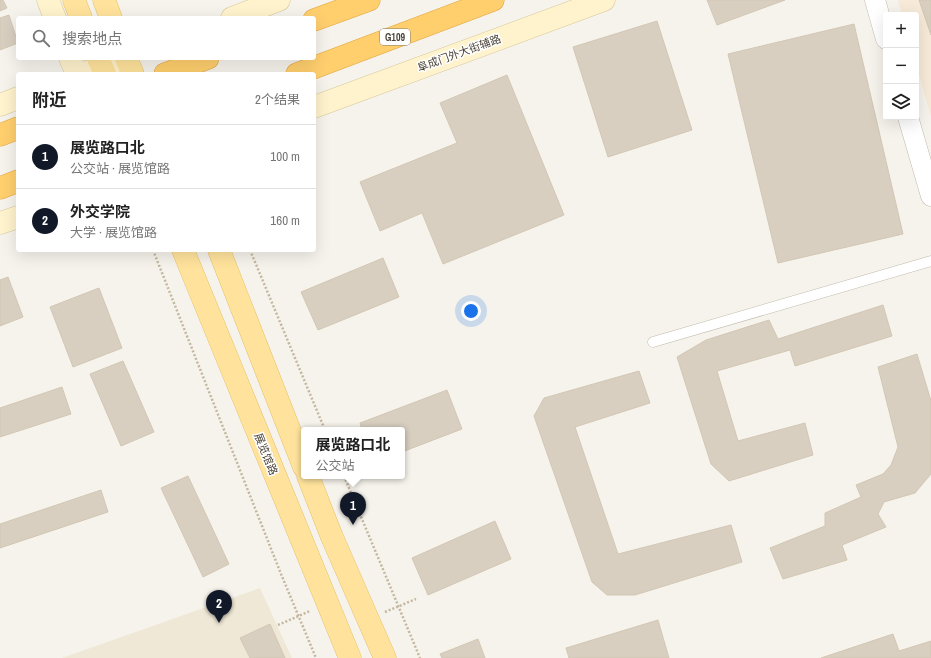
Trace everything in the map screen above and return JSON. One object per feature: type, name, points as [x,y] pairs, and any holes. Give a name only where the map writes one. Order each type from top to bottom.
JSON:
[{"type":"highway","points":[[316,19],[369,0]]},
{"type":"highway","name":"G109","points":[[302,72],[493,0]]},
{"type":"highway","points":[[170,72],[203,60]]},
{"type":"highway","points":[[0,136],[16,129]]},
{"type":"highway","points":[[0,188],[16,182]]},
{"type":"main road","points":[[74,0],[80,16]]},
{"type":"main road","points":[[104,0],[110,16]]},
{"type":"main road","points":[[127,60],[132,72]]},
{"type":"main road","name":"展览馆路","points":[[184,252],[350,658]]},
{"type":"main road","points":[[220,252],[301,458]]},
{"type":"main road","points":[[309,479],[332,537],[385,658]]},
{"type":"street","points":[[48,0],[54,16]]},
{"type":"street","points":[[237,16],[279,0]]},
{"type":"street","name":"阜成门外大街辅路","points":[[316,106],[604,0]]},
{"type":"street","points":[[875,0],[883,28]]},
{"type":"street","points":[[71,60],[75,72]]},
{"type":"street","points":[[97,68],[120,60]]},
{"type":"street","points":[[0,105],[16,99]]},
{"type":"street","points":[[909,120],[931,196]]},
{"type":"street","points":[[0,223],[16,218]]},
{"type":"lane","points":[[653,342],[931,261]]},
{"type":"path","points":[[153,252],[280,574],[316,658]]},
{"type":"path","points":[[251,252],[324,427]]},
{"type":"path","points":[[345,479],[420,658]]},
{"type":"shaded area","points":[[898,0],[931,0],[931,117],[919,75],[919,12],[901,12]]},
{"type":"shaded area","points":[[260,588],[292,658],[62,658]]},
{"type":"building","points":[[0,0],[3,0],[7,8],[0,11]]},
{"type":"building","points":[[707,0],[785,0],[717,25]]},
{"type":"building","points":[[919,0],[931,0],[931,35]]},
{"type":"building","points":[[9,15],[16,37],[16,44],[0,50],[0,18]]},
{"type":"building","points":[[657,21],[692,130],[608,157],[573,47]]},
{"type":"building","points":[[854,24],[903,234],[778,263],[728,54]]},
{"type":"building","points":[[507,75],[564,215],[443,264],[422,213],[380,231],[360,182],[457,143],[440,103]]},
{"type":"building","points":[[383,258],[399,297],[318,330],[301,292]]},
{"type":"building","points":[[8,277],[23,317],[0,326],[0,280]]},
{"type":"building","points":[[99,288],[122,348],[73,367],[50,307]]},
{"type":"building","points":[[883,305],[892,336],[795,366],[790,350],[717,371],[738,441],[805,423],[813,455],[729,481],[711,464],[677,357],[706,340],[769,320],[778,339]]},
{"type":"building","points":[[917,354],[931,401],[931,474],[915,493],[884,502],[878,514],[886,527],[842,545],[847,560],[783,579],[770,548],[825,526],[825,513],[861,497],[856,485],[883,474],[891,465],[898,447],[878,367]]},
{"type":"building","points":[[123,361],[154,432],[121,446],[90,374]]},
{"type":"building","points":[[639,371],[650,403],[575,427],[618,554],[731,525],[742,562],[635,595],[607,595],[592,582],[534,416],[544,398]]},
{"type":"building","points":[[62,387],[71,414],[0,437],[0,408]]},
{"type":"building","points":[[447,390],[462,429],[405,451],[405,427],[361,427],[360,423]]},
{"type":"building","points":[[188,476],[229,564],[203,577],[161,488]]},
{"type":"building","points":[[101,490],[108,512],[0,548],[0,524]]},
{"type":"building","points":[[495,521],[511,559],[428,595],[412,558]]},
{"type":"building","points":[[658,620],[669,658],[569,658],[566,648]]},
{"type":"building","points":[[270,624],[285,658],[250,658],[240,638]]},
{"type":"building","points":[[893,634],[899,651],[931,641],[931,658],[821,658]]},
{"type":"building","points":[[478,639],[485,658],[442,658],[440,654]]},
{"type":"place","name":"展览路口北","points":[[353,525]]},
{"type":"place","name":"外交学院","points":[[219,623]]}]
